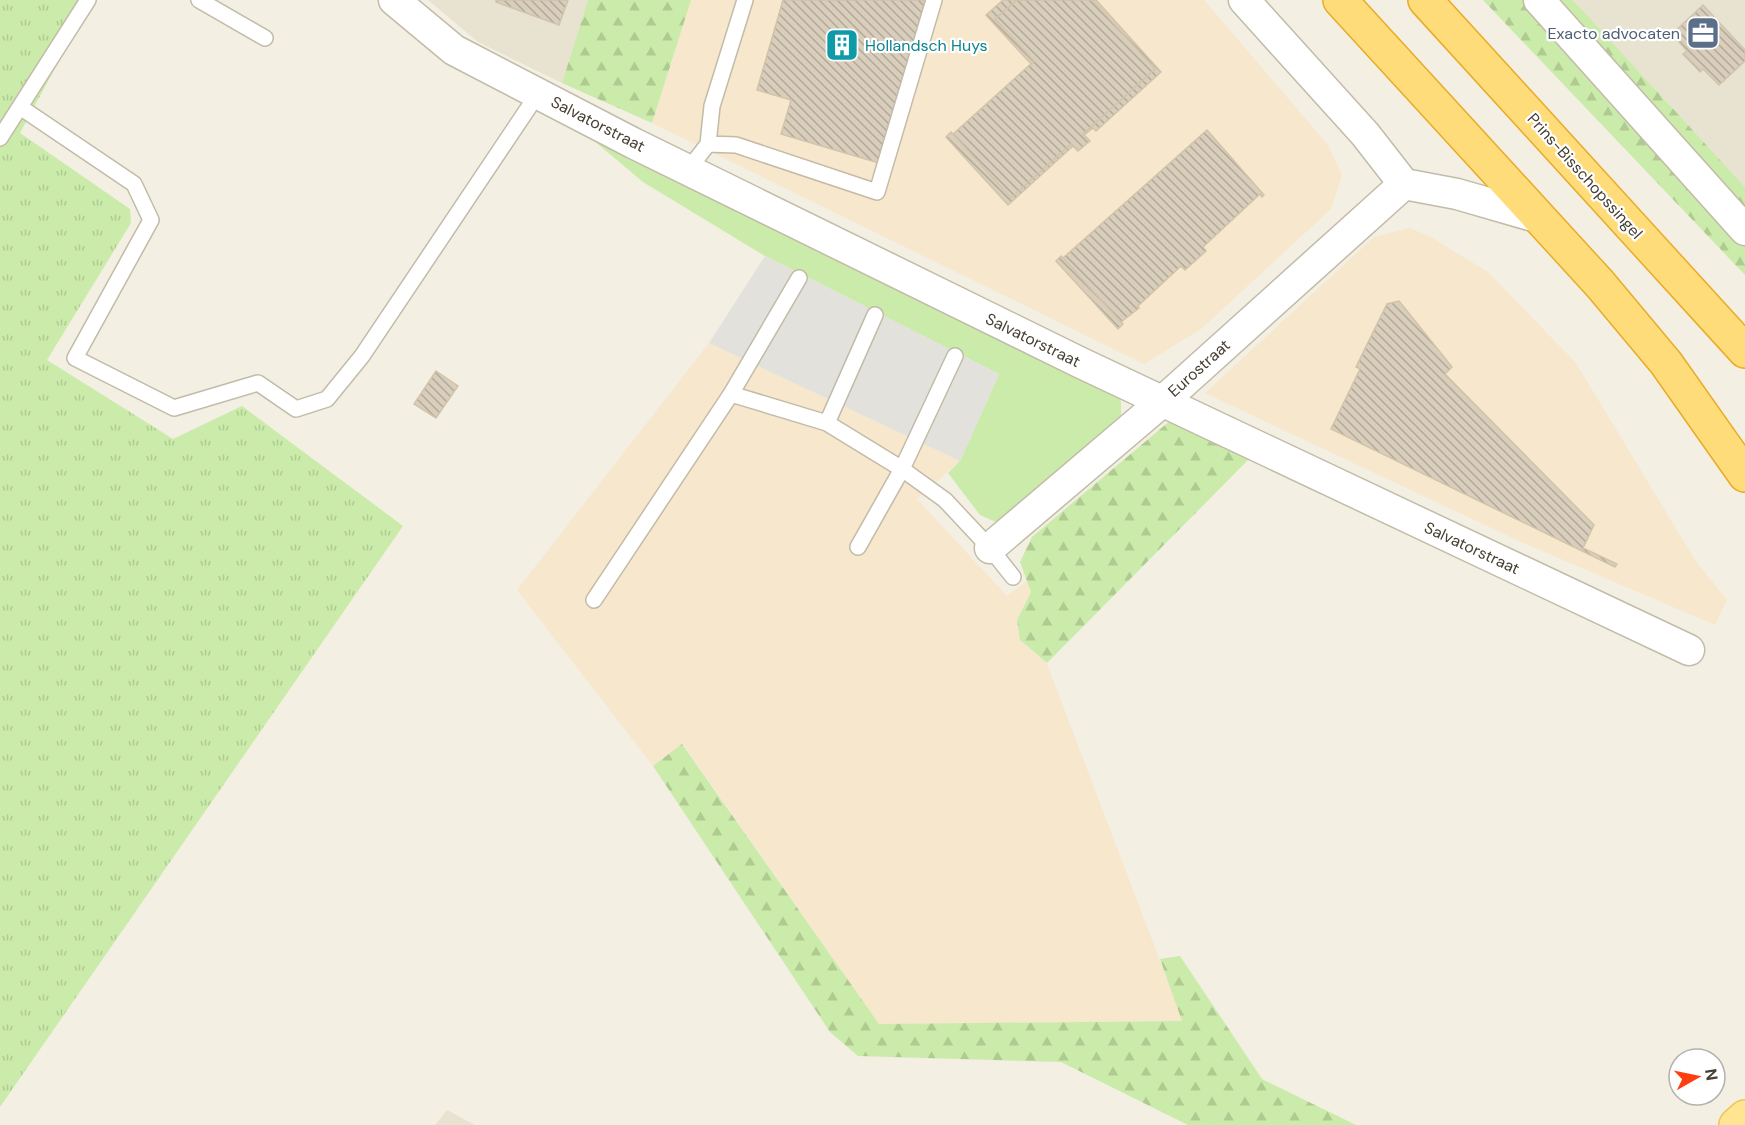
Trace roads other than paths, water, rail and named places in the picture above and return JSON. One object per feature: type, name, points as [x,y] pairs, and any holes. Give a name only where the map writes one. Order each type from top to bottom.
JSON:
[{"type":"highway","points":[[1340,0],[1600,284],[1666,363],[1745,475]]},
{"type":"highway","name":"Prins-Bisschopssingel","points":[[1425,0],[1745,351]]},
{"type":"main road","points":[[1736,1125],[1745,1117]]},
{"type":"street","name":"Salvatorstraat","points":[[394,0],[454,50],[688,170],[1079,362],[1689,650]]},
{"type":"street","points":[[1244,0],[1365,134],[1404,184],[1457,194],[1540,218]]},
{"type":"street","points":[[1539,0],[1745,230]]},
{"type":"street","name":"Eurostraat","points":[[990,548],[1163,401],[1404,184]]},
{"type":"lane","points":[[0,138],[87,0]]},
{"type":"lane","points":[[199,0],[265,38]]},
{"type":"lane","points":[[688,170],[708,144],[712,106],[745,0]]},
{"type":"lane","points":[[708,144],[735,145],[877,192],[934,0]]},
{"type":"lane","points":[[20,107],[134,184],[151,220],[75,358],[174,408],[258,383],[296,409],[327,399],[362,356],[530,107]]},
{"type":"lane","points":[[594,600],[731,394],[799,278]]},
{"type":"lane","points":[[827,423],[875,315]]},
{"type":"lane","points":[[858,547],[902,470],[955,356]]},
{"type":"lane","points":[[731,394],[827,423],[902,470],[945,500],[990,548],[1013,577]]},
{"type":"place","name":"Exacto advocaten","points":[[1703,33]]},
{"type":"place","name":"Hollandsch Huys","points":[[842,45]]}]
